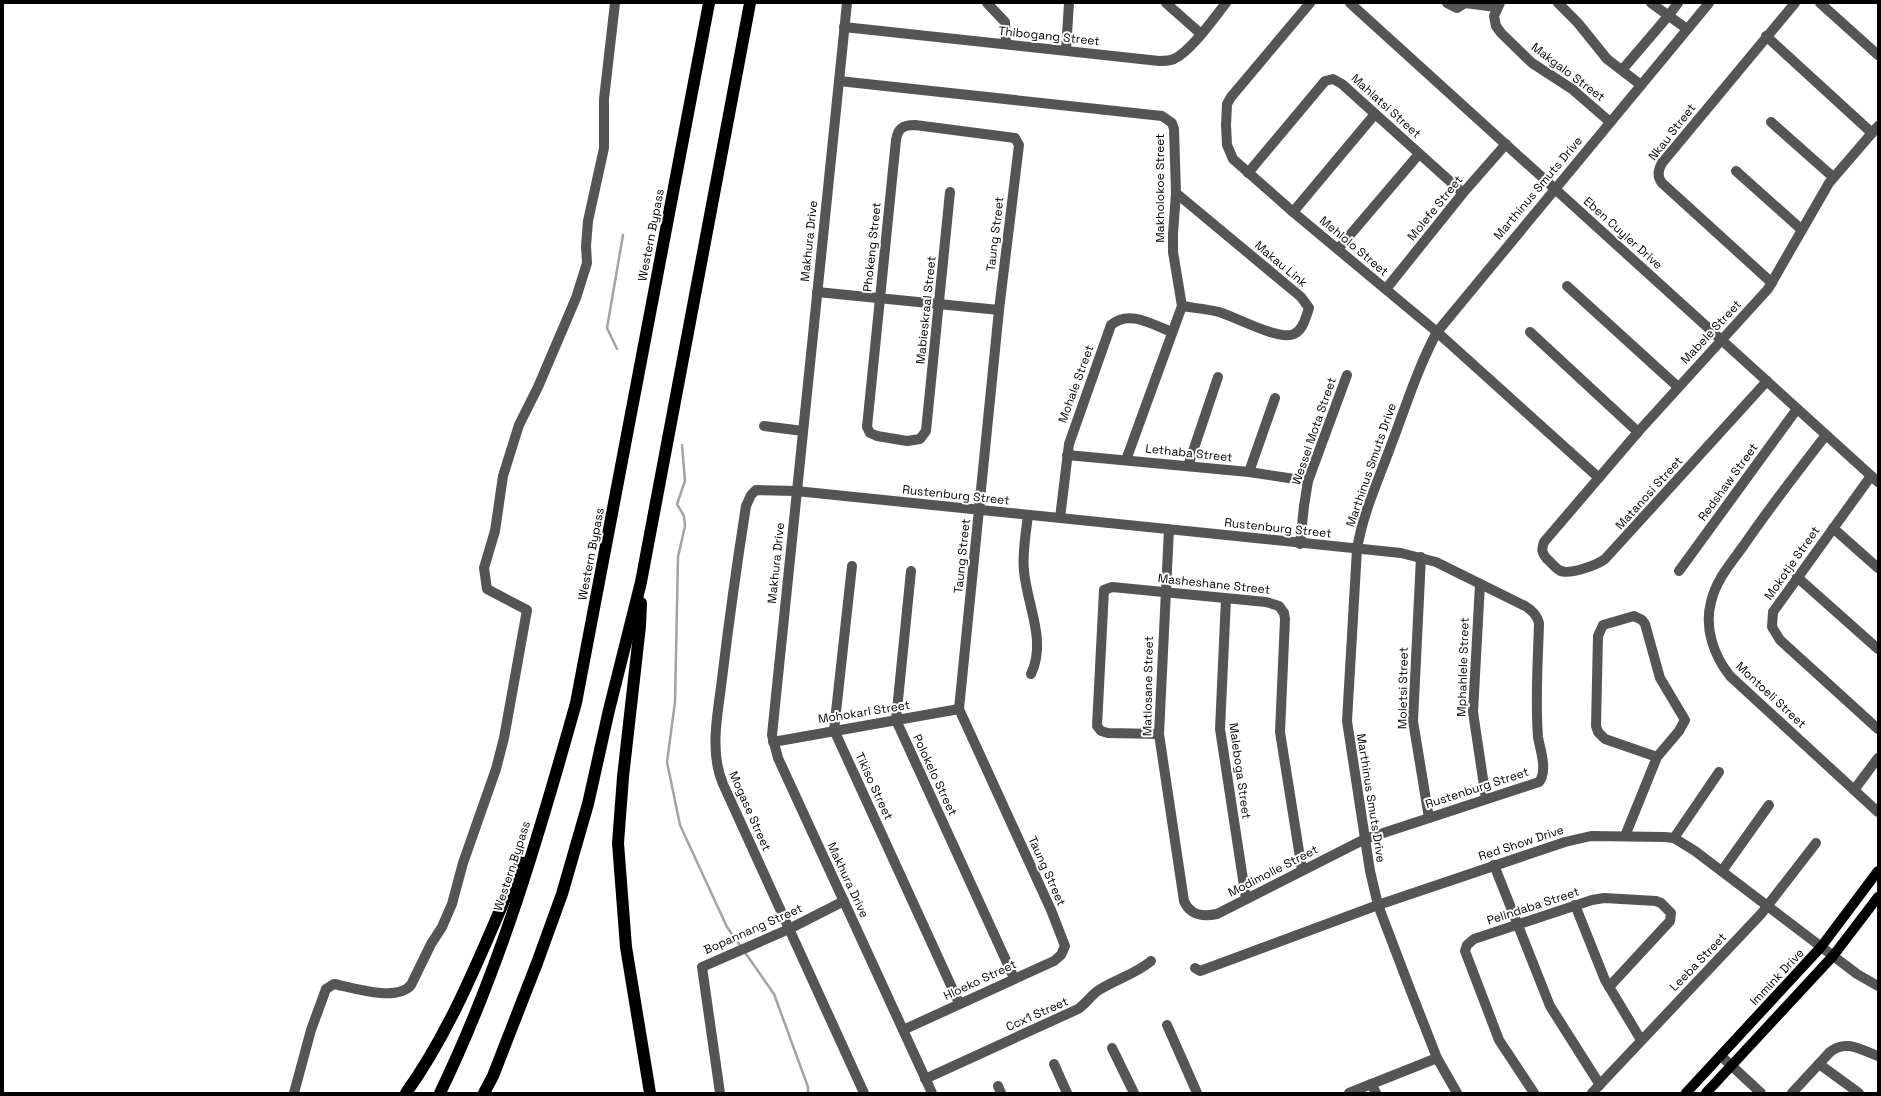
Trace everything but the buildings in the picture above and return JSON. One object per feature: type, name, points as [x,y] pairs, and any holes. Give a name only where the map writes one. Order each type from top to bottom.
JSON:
[{"type":"highway","name":"Western Bypass","points":[[440,1093],[456,1060],[499,950],[548,801],[576,703],[704,31],[708,3]]},
{"type":"highway","points":[[484,1093],[537,963],[562,894],[588,804],[608,710],[641,582],[743,47],[750,3]]},
{"type":"highway","points":[[743,47],[755,3]]},
{"type":"highway","points":[[641,582],[640,626],[623,777],[618,843],[626,947],[650,1093]]},
{"type":"highway","points":[[406,1093],[428,1060],[459,1002],[548,801]]},
{"type":"main road","name":"Immink Drive","points":[[1686,1093],[1821,947],[1878,870]]},
{"type":"main road","points":[[1706,1093],[1732,1067],[1833,956],[1878,897]]},
{"type":"street","points":[[294,1093],[310,1030],[326,989],[334,984],[394,994],[407,990],[411,985],[431,944],[442,927],[452,904],[463,863],[496,769],[504,738],[527,610],[487,589],[484,568],[495,531],[503,476],[519,425],[538,387],[576,298],[587,263],[586,246],[588,221],[604,148],[604,99],[616,3]]},
{"type":"street","name":"Makhura Drive","points":[[847,3],[772,721],[773,742],[778,758],[932,1093]]},
{"type":"street","points":[[987,3],[1005,22],[1006,44]]},
{"type":"street","points":[[1066,50],[1069,3]]},
{"type":"street","points":[[1166,3],[1201,34]]},
{"type":"street","name":"Thibogang Street","points":[[844,28],[1168,61],[1179,57],[1201,34],[1226,3]]},
{"type":"street","name":"Mehlolo Street","points":[[1310,3],[1227,104],[1227,145],[1232,159],[1437,332],[1599,478]]},
{"type":"street","name":"Eben Cuyler Drive","points":[[1350,3],[1875,479]]},
{"type":"street","points":[[1447,3],[1457,8],[1465,3],[1498,5]]},
{"type":"street","points":[[1558,3],[1578,22],[1601,53],[1641,85]]},
{"type":"street","points":[[1651,3],[1687,29]]},
{"type":"street","points":[[1622,70],[1669,16],[1678,3]]},
{"type":"street","name":"Marthinus Smuts Drive","points":[[1457,1093],[1437,1058],[1378,904],[1370,871],[1347,721],[1357,549],[1370,499],[1424,360],[1437,332],[1709,3]]},
{"type":"street","name":"Nkau Street","points":[[1772,283],[1662,184],[1658,175],[1662,163],[1766,36],[1795,3]]},
{"type":"street","points":[[1820,3],[1878,55]]},
{"type":"street","name":"Makgalo Street","points":[[1498,5],[1494,19],[1500,33],[1532,63],[1572,89],[1610,122]]},
{"type":"street","points":[[1766,36],[1875,130]]},
{"type":"street","name":"Mahlatsi Street","points":[[1248,173],[1327,80],[1333,79],[1340,82],[1463,193]]},
{"type":"street","name":"Makholokoe Street","points":[[839,81],[1162,116],[1172,123],[1174,129],[1176,193],[1173,252],[1182,306]]},
{"type":"street","points":[[1293,212],[1375,114]]},
{"type":"street","points":[[1771,122],[1833,177]]},
{"type":"street","name":"Phokeng Street","points":[[926,431],[920,438],[907,441],[874,435],[867,427],[896,140],[900,128],[906,125],[915,125],[1004,135],[1017,139],[1019,145]]},
{"type":"street","name":"Mabele Street","points":[[1544,542],[1638,432],[1723,340],[1772,283],[1833,177],[1875,130]]},
{"type":"street","name":"Molefe Street","points":[[1386,289],[1463,193],[1506,144]]},
{"type":"street","name":"Taung Street","points":[[1019,145],[999,310],[959,709],[1051,910],[1063,938],[1064,949]]},
{"type":"street","points":[[1338,249],[1419,154]]},
{"type":"street","points":[[1736,171],[1802,230]]},
{"type":"street","name":"Mabieskraal Street","points":[[926,431],[940,304],[950,192]]},
{"type":"street","name":"Makau Link","points":[[1176,193],[1301,297],[1309,308],[1301,328],[1297,333],[1288,336],[1266,330],[1220,312],[1182,306]]},
{"type":"street","points":[[1567,286],[1678,387]]},
{"type":"street","points":[[817,292],[880,297],[999,310]]},
{"type":"street","points":[[1126,460],[1182,306]]},
{"type":"street","name":"Mohale Street","points":[[1060,518],[1067,455],[1071,435],[1112,325],[1121,318],[1133,317],[1172,332]]},
{"type":"street","points":[[1530,332],[1638,432]]},
{"type":"street","name":"Wessel Mota Street","points":[[1300,544],[1304,501],[1308,481],[1347,375]]},
{"type":"street","points":[[1188,466],[1218,377]]},
{"type":"street","name":"Matanosi Street","points":[[1544,542],[1542,552],[1559,570],[1576,570],[1596,564],[1606,559],[1767,382]]},
{"type":"street","points":[[1249,472],[1274,398]]},
{"type":"street","name":"Redshaw Street","points":[[1679,571],[1797,409]]},
{"type":"street","points":[[764,426],[803,431]]},
{"type":"street","name":"Montoeli Street","points":[[1826,435],[1755,529],[1721,577],[1710,604],[1710,623],[1716,655],[1730,676],[1878,812]]},
{"type":"street","name":"Lethaba Street","points":[[1067,455],[1249,472],[1308,481]]},
{"type":"street","name":"Mokotje Street","points":[[1875,479],[1833,528],[1797,577],[1773,612],[1771,621],[1774,632],[1780,640],[1878,729]]},
{"type":"street","name":"Mogase Street","points":[[796,492],[760,489],[753,492],[748,500],[730,606],[715,752],[719,776],[864,1093]]},
{"type":"street","name":"Rustenburg Street","points":[[796,492],[1169,529],[1421,557],[1436,562],[1530,609],[1535,614],[1539,623],[1536,705],[1542,767],[1542,776],[1539,782],[1365,839]]},
{"type":"street","points":[[1028,515],[1024,572],[1038,651],[1036,662],[1030,674]]},
{"type":"street","points":[[1833,528],[1878,568]]},
{"type":"street","name":"Matlosane Street","points":[[1169,529],[1159,734],[1184,901],[1191,911]]},
{"type":"street","name":"Moletsi Street","points":[[1421,557],[1413,721],[1429,818]]},
{"type":"street","points":[[834,730],[852,566]]},
{"type":"street","points":[[896,720],[911,571]]},
{"type":"street","points":[[1797,577],[1878,649]]},
{"type":"street","name":"Mphahlele Street","points":[[1480,584],[1473,716],[1486,799]]},
{"type":"street","name":"Masheshane Street","points":[[1159,734],[1108,733],[1102,731],[1098,726],[1103,592],[1105,589],[1112,587],[1166,592],[1274,604],[1279,606],[1284,613],[1280,732],[1302,870]]},
{"type":"street","name":"Maleboga Street","points":[[1226,599],[1220,729],[1246,899]]},
{"type":"street","points":[[1625,836],[1657,757],[1679,732],[1685,720],[1660,678],[1645,624],[1642,620],[1634,616],[1603,624],[1598,636],[1596,726],[1598,732],[1605,739],[1657,757]]},
{"type":"street","name":"Mohokarl Street","points":[[773,742],[959,709]]},
{"type":"street","name":"Polokelo Street","points":[[896,720],[1014,978]]},
{"type":"street","name":"Tikiso Street","points":[[834,730],[959,1003]]},
{"type":"street","points":[[1854,790],[1878,758]]},
{"type":"street","points":[[1719,772],[1674,838],[1722,871],[1864,979],[1878,986]]},
{"type":"street","points":[[1722,871],[1769,805]]},
{"type":"street","name":"Red Show Drive","points":[[1195,968],[1200,971],[1378,904],[1580,837],[1625,836],[1674,838]]},
{"type":"street","name":"Modimolle Street","points":[[1191,911],[1205,916],[1216,914],[1365,839]]},
{"type":"street","name":"Leeba Street","points":[[1592,1093],[1768,907],[1816,844]]},
{"type":"street","points":[[1494,865],[1550,1006],[1600,1085]]},
{"type":"street","name":"Pelindaba Street","points":[[1534,1093],[1500,1040],[1465,951],[1467,944],[1474,939],[1597,899],[1656,901],[1661,903],[1671,913],[1670,921],[1609,987]]},
{"type":"street","name":"Bopannang Street","points":[[720,1093],[702,967],[789,929],[844,901]]},
{"type":"street","points":[[1575,905],[1602,973],[1641,1040]]},
{"type":"street","name":"Hloeko Street","points":[[903,1030],[1054,960],[1064,949]]},
{"type":"street","name":"Ccx1 Street","points":[[925,1079],[1078,1009],[1087,1003],[1095,993],[1142,969],[1151,961]]},
{"type":"street","points":[[1166,1025],[1197,1093]]},
{"type":"street","points":[[1792,1093],[1834,1049],[1843,1045],[1878,1056]]},
{"type":"street","points":[[1112,1048],[1134,1093]]},
{"type":"street","points":[[1721,1056],[1761,1093]]},
{"type":"street","points":[[1348,1093],[1437,1058]]},
{"type":"street","points":[[1054,1064],[1067,1093]]},
{"type":"street","points":[[1819,1064],[1859,1093]]},
{"type":"street","points":[[1371,1084],[1376,1093]]},
{"type":"waterway","points":[[617,349],[607,328],[623,235]]},
{"type":"waterway","points":[[682,445],[685,481],[677,504],[684,516],[685,526],[678,557],[675,702],[667,762],[680,825],[727,927],[741,947]]},
{"type":"waterway","points":[[744,951],[774,994],[808,1087],[808,1093]]}]
